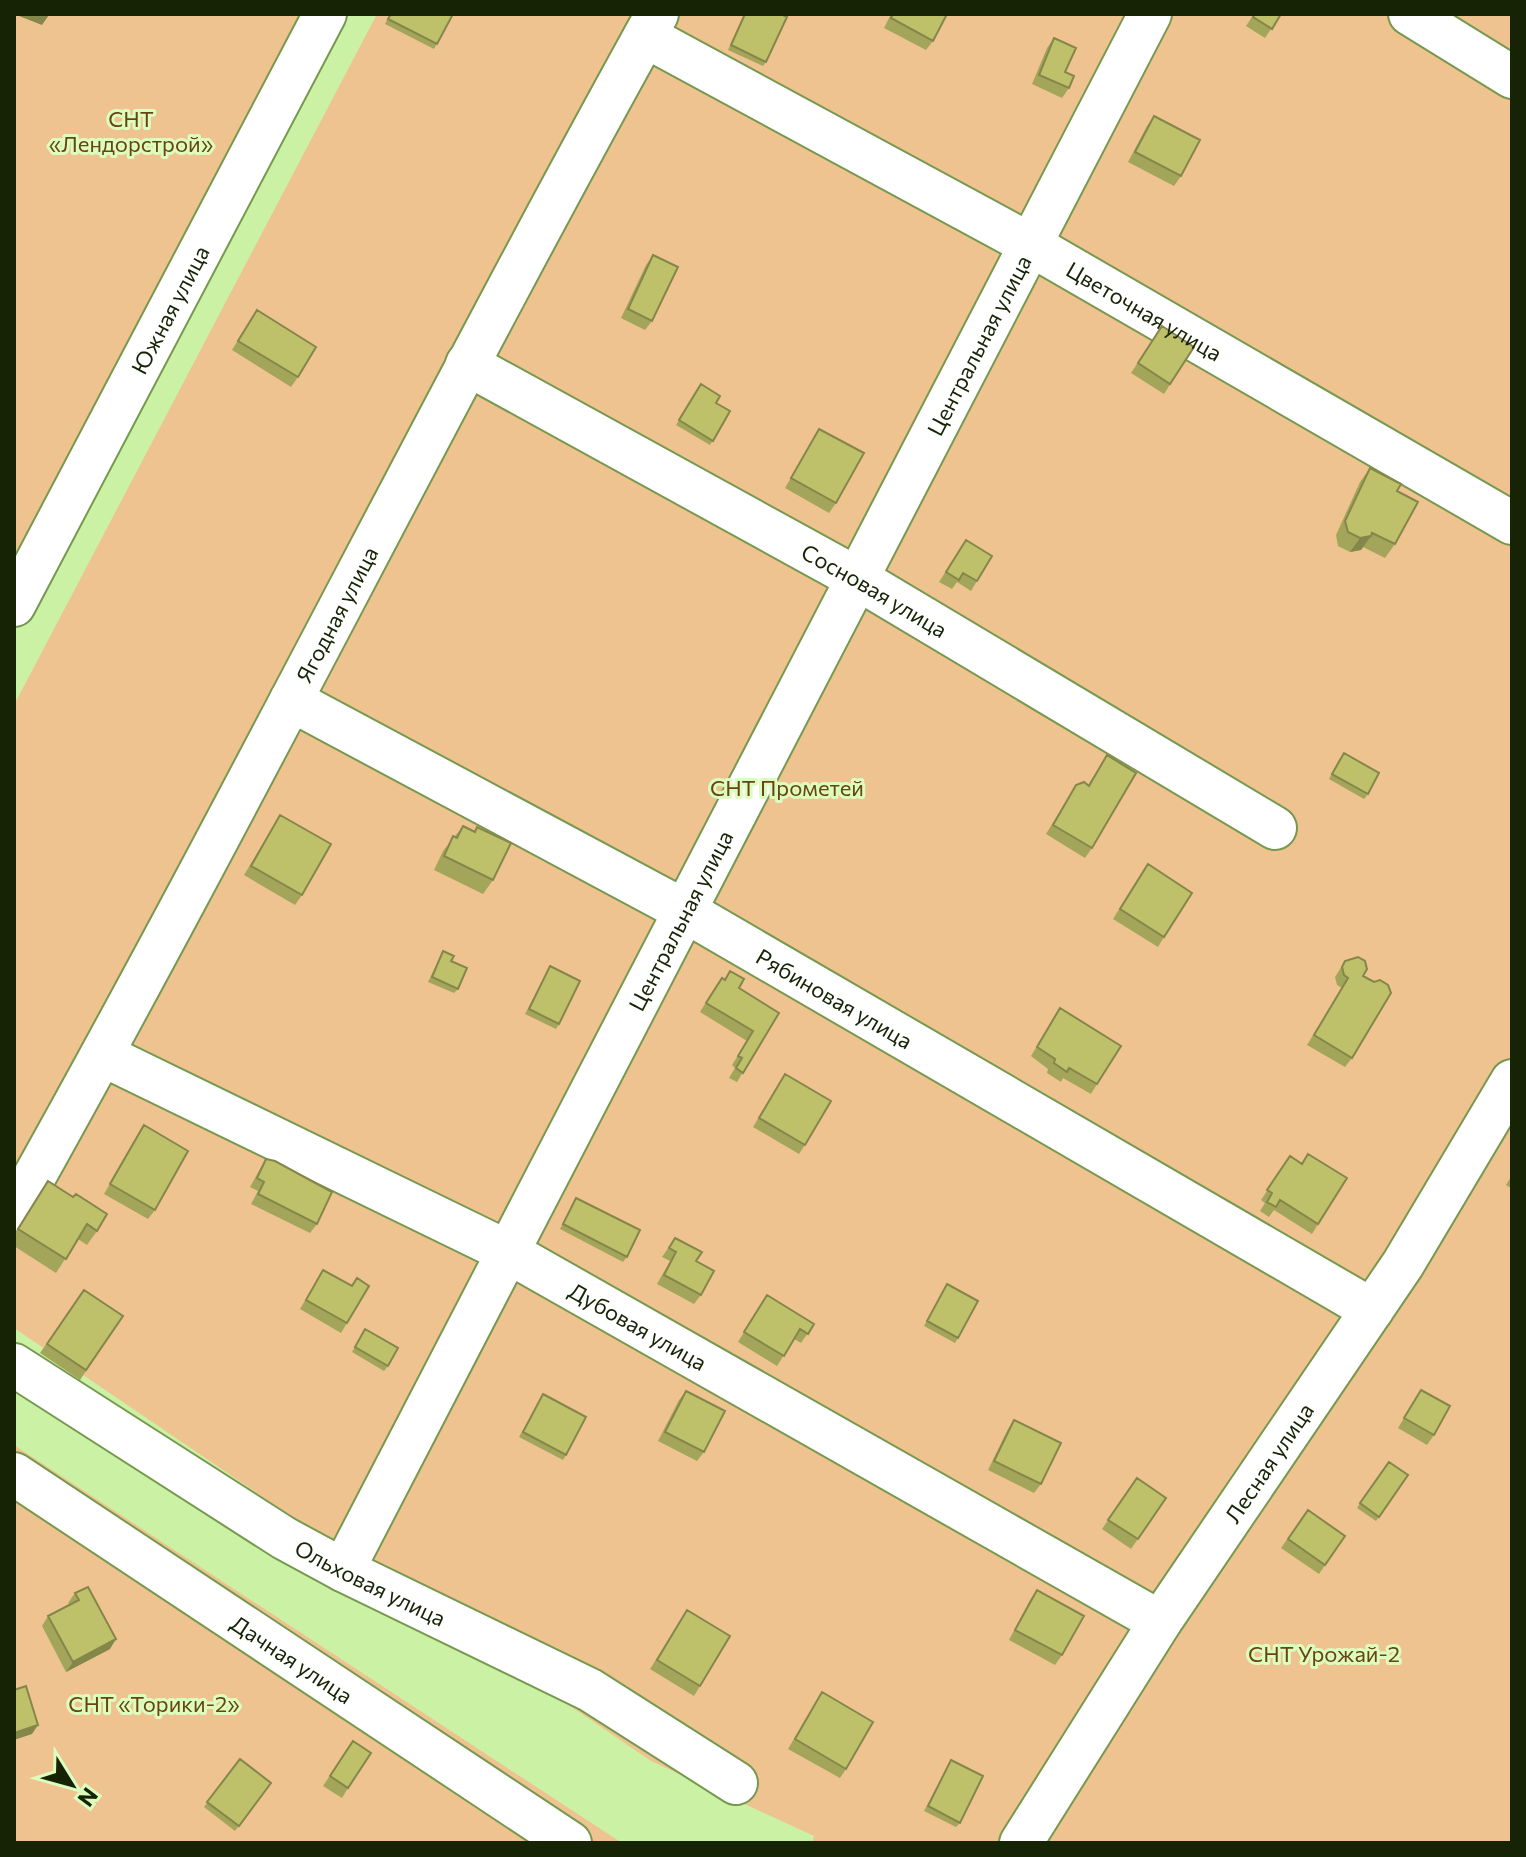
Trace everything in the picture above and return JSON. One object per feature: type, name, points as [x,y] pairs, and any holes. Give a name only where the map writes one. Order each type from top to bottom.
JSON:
[{"type":"street","name":"Южная улица","points":[[14,605],[325,14]]},
{"type":"street","name":"Центральная улица","points":[[343,1570],[1150,14]]},
{"type":"street","points":[[1410,14],[1512,77]]},
{"type":"street","name":"Цветочная улица","points":[[651,25],[1512,523]]},
{"type":"street","name":"Ягодная улица","points":[[14,1213],[103,1055],[544,218],[651,25]]},
{"type":"street","name":"Сосновая улица","points":[[467,364],[858,579],[1275,828]]},
{"type":"street","name":"Рябиновая улица","points":[[291,700],[685,911],[1372,1310]]},
{"type":"street","name":"Дубовая улица","points":[[103,1055],[508,1252],[1160,1622]]},
{"type":"street","name":"Лесная улица","points":[[1021,1843],[1160,1622],[1403,1264],[1512,1081]]},
{"type":"street","name":"Ольховая улица","points":[[14,1365],[284,1538],[343,1570],[590,1690],[736,1783]]},
{"type":"street","name":"Дачная улица","points":[[14,1474],[570,1843]]},
{"type":"green space","name":"СНТ «Лендорстрой»","points":[[14,14],[325,14],[14,605]]},
{"type":"green space","name":"СНТ Прометей","points":[[377,14],[1512,14],[1512,1843],[812,1843],[814,1836],[651,1761],[14,1328],[14,705]]},
{"type":"green space","name":"СНТ «Торики-2»","points":[[14,1445],[622,1843],[14,1843]]},
{"type":"building","points":[[391,14],[453,14],[437,44],[388,19]]},
{"type":"building","points":[[745,14],[781,14],[787,17],[766,62],[731,45]]},
{"type":"building","points":[[893,14],[947,14],[933,41],[891,18]]},
{"type":"building","points":[[1255,14],[1281,14],[1272,29],[1253,17]]},
{"type":"building","points":[[1054,38],[1076,48],[1065,72],[1074,76],[1069,88],[1039,75]]},
{"type":"building","points":[[1154,116],[1200,140],[1181,176],[1135,152]]},
{"type":"building","points":[[653,255],[678,267],[652,321],[628,309]]},
{"type":"building","points":[[257,310],[316,347],[298,377],[238,341]]},
{"type":"building","points":[[1162,326],[1194,347],[1170,384],[1138,363]]},
{"type":"building","points":[[701,384],[720,396],[716,403],[730,411],[713,441],[679,420]]},
{"type":"building","points":[[819,429],[864,453],[836,503],[791,478]]},
{"type":"building","points":[[1370,468],[1401,484],[1397,491],[1418,502],[1395,544],[1372,533],[1360,538],[1348,532],[1345,521]]},
{"type":"building","points":[[966,540],[992,556],[977,581],[963,573],[959,580],[946,572]]},
{"type":"building","points":[[1344,753],[1379,773],[1368,794],[1332,774]]},
{"type":"building","points":[[1107,755],[1136,773],[1092,848],[1053,825],[1076,785],[1084,782],[1089,786]]},
{"type":"building","points":[[280,815],[331,844],[302,895],[251,866]]},
{"type":"building","points":[[463,826],[475,832],[477,827],[511,843],[493,880],[444,856],[453,836],[457,838]]},
{"type":"building","points":[[1148,864],[1192,893],[1164,937],[1120,909]]},
{"type":"building","points":[[443,951],[454,956],[451,961],[467,968],[458,989],[432,977]]},
{"type":"building","points":[[1358,957],[1365,961],[1367,969],[1363,976],[1374,982],[1380,980],[1388,985],[1391,993],[1352,1058],[1314,1035],[1348,978],[1342,967],[1345,961]]},
{"type":"building","points":[[550,966],[580,981],[559,1024],[529,1009]]},
{"type":"building","points":[[730,971],[744,979],[739,988],[779,1013],[743,1073],[736,1068],[742,1058],[738,1056],[753,1031],[706,1003]]},
{"type":"building","points":[[1060,1008],[1121,1046],[1097,1084],[1069,1068],[1067,1072],[1037,1047]]},
{"type":"building","points":[[785,1074],[831,1101],[805,1145],[759,1118]]},
{"type":"building","points":[[144,1125],[188,1151],[155,1210],[110,1184]]},
{"type":"building","points":[[1308,1154],[1347,1178],[1318,1224],[1280,1200],[1276,1207],[1267,1202],[1272,1193],[1267,1190],[1290,1156],[1302,1164]]},
{"type":"building","points":[[266,1159],[332,1192],[317,1224],[258,1194],[264,1182],[257,1178]]},
{"type":"building","points":[[48,1181],[107,1214],[97,1231],[87,1224],[66,1259],[18,1229]]},
{"type":"building","points":[[576,1198],[640,1230],[627,1257],[563,1224]]},
{"type":"building","points":[[675,1238],[702,1252],[696,1261],[714,1271],[701,1295],[664,1275],[676,1252],[669,1248]]},
{"type":"building","points":[[323,1270],[352,1286],[357,1278],[369,1286],[347,1323],[306,1300]]},
{"type":"building","points":[[947,1284],[978,1301],[958,1338],[927,1321]]},
{"type":"building","points":[[84,1290],[123,1316],[86,1370],[47,1344]]},
{"type":"building","points":[[767,1295],[814,1324],[808,1334],[800,1329],[784,1356],[744,1332]]},
{"type":"building","points":[[365,1329],[398,1348],[388,1366],[355,1347]]},
{"type":"building","points":[[1421,1390],[1450,1406],[1434,1435],[1404,1418]]},
{"type":"building","points":[[686,1391],[725,1411],[704,1452],[665,1432]]},
{"type":"building","points":[[543,1394],[586,1417],[566,1455],[523,1432]]},
{"type":"building","points":[[1014,1420],[1061,1443],[1041,1484],[994,1461]]},
{"type":"building","points":[[1389,1462],[1408,1475],[1379,1517],[1360,1503]]},
{"type":"building","points":[[1137,1478],[1166,1498],[1138,1539],[1108,1520]]},
{"type":"building","points":[[1308,1510],[1345,1536],[1325,1565],[1288,1539]]},
{"type":"building","points":[[88,1587],[116,1639],[73,1662],[48,1616],[79,1600],[75,1593]]},
{"type":"building","points":[[1037,1590],[1084,1616],[1062,1655],[1015,1630]]},
{"type":"building","points":[[687,1610],[730,1636],[700,1686],[657,1660]]},
{"type":"building","points":[[26,1686],[38,1725],[14,1733],[14,1690]]},
{"type":"building","points":[[822,1692],[873,1722],[846,1769],[795,1739]]},
{"type":"building","points":[[353,1741],[371,1753],[348,1788],[330,1776]]},
{"type":"building","points":[[240,1759],[271,1783],[239,1826],[207,1802]]},
{"type":"building","points":[[951,1760],[983,1776],[960,1823],[928,1806]]},
{"type":"park label","name":"СНТ Урожай-2","points":[[1324,1653]]}]
